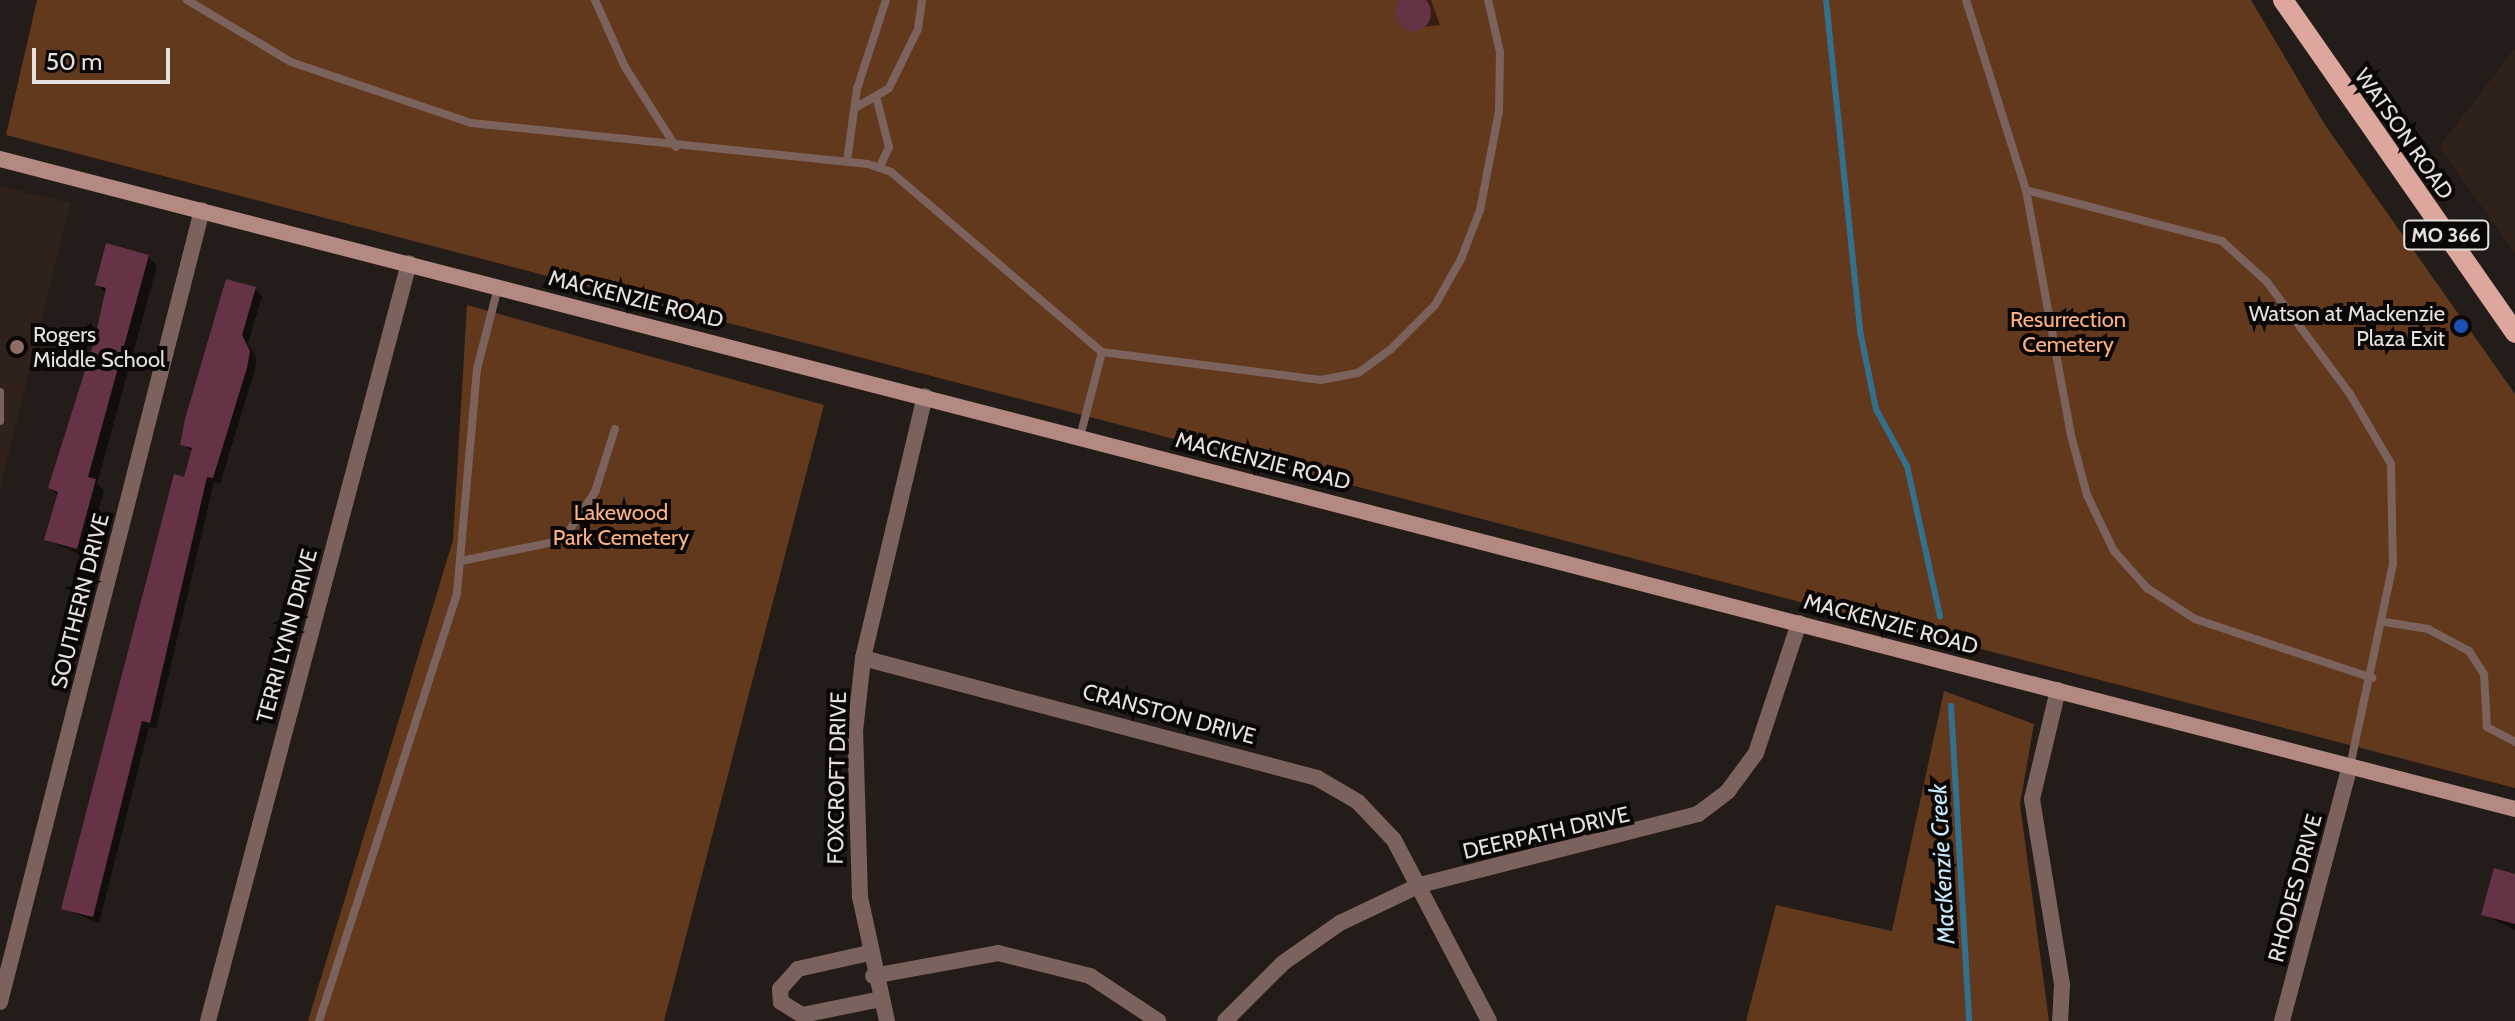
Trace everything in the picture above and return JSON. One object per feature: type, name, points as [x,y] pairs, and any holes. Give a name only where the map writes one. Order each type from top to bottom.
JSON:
[{"type":"main road","name":"WATSON ROAD","points":[[2283,0],[2515,333]]},
{"type":"main road","name":"MACKENZIE ROAD","points":[[0,159],[2515,809]]},
{"type":"street","name":"SOUTHERN DRIVE","points":[[0,1002],[202,210]]},
{"type":"street","name":"TERRI LYNN DRIVE","points":[[208,1021],[409,263]]},
{"type":"street","name":"FOXCROFT DRIVE","points":[[887,1021],[869,953],[855,827],[863,658],[925,396]]},
{"type":"street","name":"DEERPATH DRIVE","points":[[1225,1021],[1283,963],[1340,923],[1420,885],[1698,814],[1728,791],[1756,753],[1799,623]]},
{"type":"street","name":"CRANSTON DRIVE","points":[[863,658],[1317,778],[1376,821],[1420,885],[1489,1021]]},
{"type":"street","points":[[2058,690],[2032,799],[2062,985],[2060,1021]]},
{"type":"street","name":"RHODES DRIVE","points":[[2282,1021],[2350,766]]},
{"type":"street","points":[[869,953],[798,969],[780,989],[781,1002],[802,1015],[881,999]]},
{"type":"street","points":[[873,976],[998,953],[1090,976],[1158,1021]]},
{"type":"lane","points":[[187,0],[291,62],[388,98],[471,123],[676,147],[847,161],[879,168],[1102,352],[1321,380],[1358,373],[1391,349],[1435,305],[1480,210],[1499,111],[1500,52],[1488,0]]},
{"type":"lane","points":[[595,0],[631,79],[676,147]]},
{"type":"lane","points":[[847,161],[855,108],[886,0]]},
{"type":"lane","points":[[855,108],[877,100],[906,56],[922,0]]},
{"type":"lane","points":[[1966,0],[2026,190],[2071,435],[2087,495],[2114,551],[2147,588],[2195,619],[2372,678]]},
{"type":"lane","points":[[877,100],[889,147],[879,168]]},
{"type":"lane","points":[[2026,190],[2222,241],[2267,282],[2350,394],[2391,464],[2394,518],[2385,622],[2350,766]]},
{"type":"lane","points":[[319,1021],[449,620],[461,561],[477,369],[498,286]]},
{"type":"lane","points":[[1080,437],[1102,352]]},
{"type":"lane","points":[[0,392],[0,421]]},
{"type":"lane","points":[[461,561],[563,540],[595,492],[615,429]]},
{"type":"lane","points":[[2385,622],[2428,629],[2469,651],[2484,674],[2487,727],[2515,742]]},
{"type":"shaded area","points":[[2515,48],[2515,253],[2439,147]]},
{"type":"shaded area","name":"Rogers Middle School","points":[[0,186],[70,203],[0,490]]},
{"type":"green space","name":"Resurrection Cemetery","points":[[37,0],[2251,0],[2325,125],[2515,394],[2515,788],[6,135]]},
{"type":"green space","name":"Lakewood Park Cemetery","points":[[467,305],[824,405],[664,1021],[308,1021],[453,540]]},
{"type":"green space","points":[[1944,691],[2034,724],[2020,804],[2049,1021],[1746,1021],[1776,905],[1892,931]]},
{"type":"building","points":[[1413,-5],[1426,0],[1431,13],[1426,26],[1413,31],[1400,26],[1395,13],[1400,0]]},
{"type":"building","points":[[106,243],[149,255],[88,477],[96,479],[77,549],[44,540],[58,492],[48,488],[94,342],[106,288],[95,285]]},
{"type":"building","points":[[226,279],[256,287],[242,335],[250,351],[247,368],[213,478],[207,477],[150,723],[142,721],[93,917],[61,909],[174,474],[184,477],[192,448],[180,445],[185,419]]},
{"type":"building","points":[[2494,868],[2515,874],[2515,924],[2481,915]]},
{"type":"waterway","points":[[1826,0],[1861,336],[1876,409],[1907,466],[1940,616]]},
{"type":"waterway","name":"MacKenzie Creek","points":[[1951,706],[1969,1021]]},
{"type":"place","name":"Watson at Mackenzie Plaza Exit","points":[[2461,326]]},
{"type":"place","name":"Rogers Middle School","points":[[17,347]]}]
